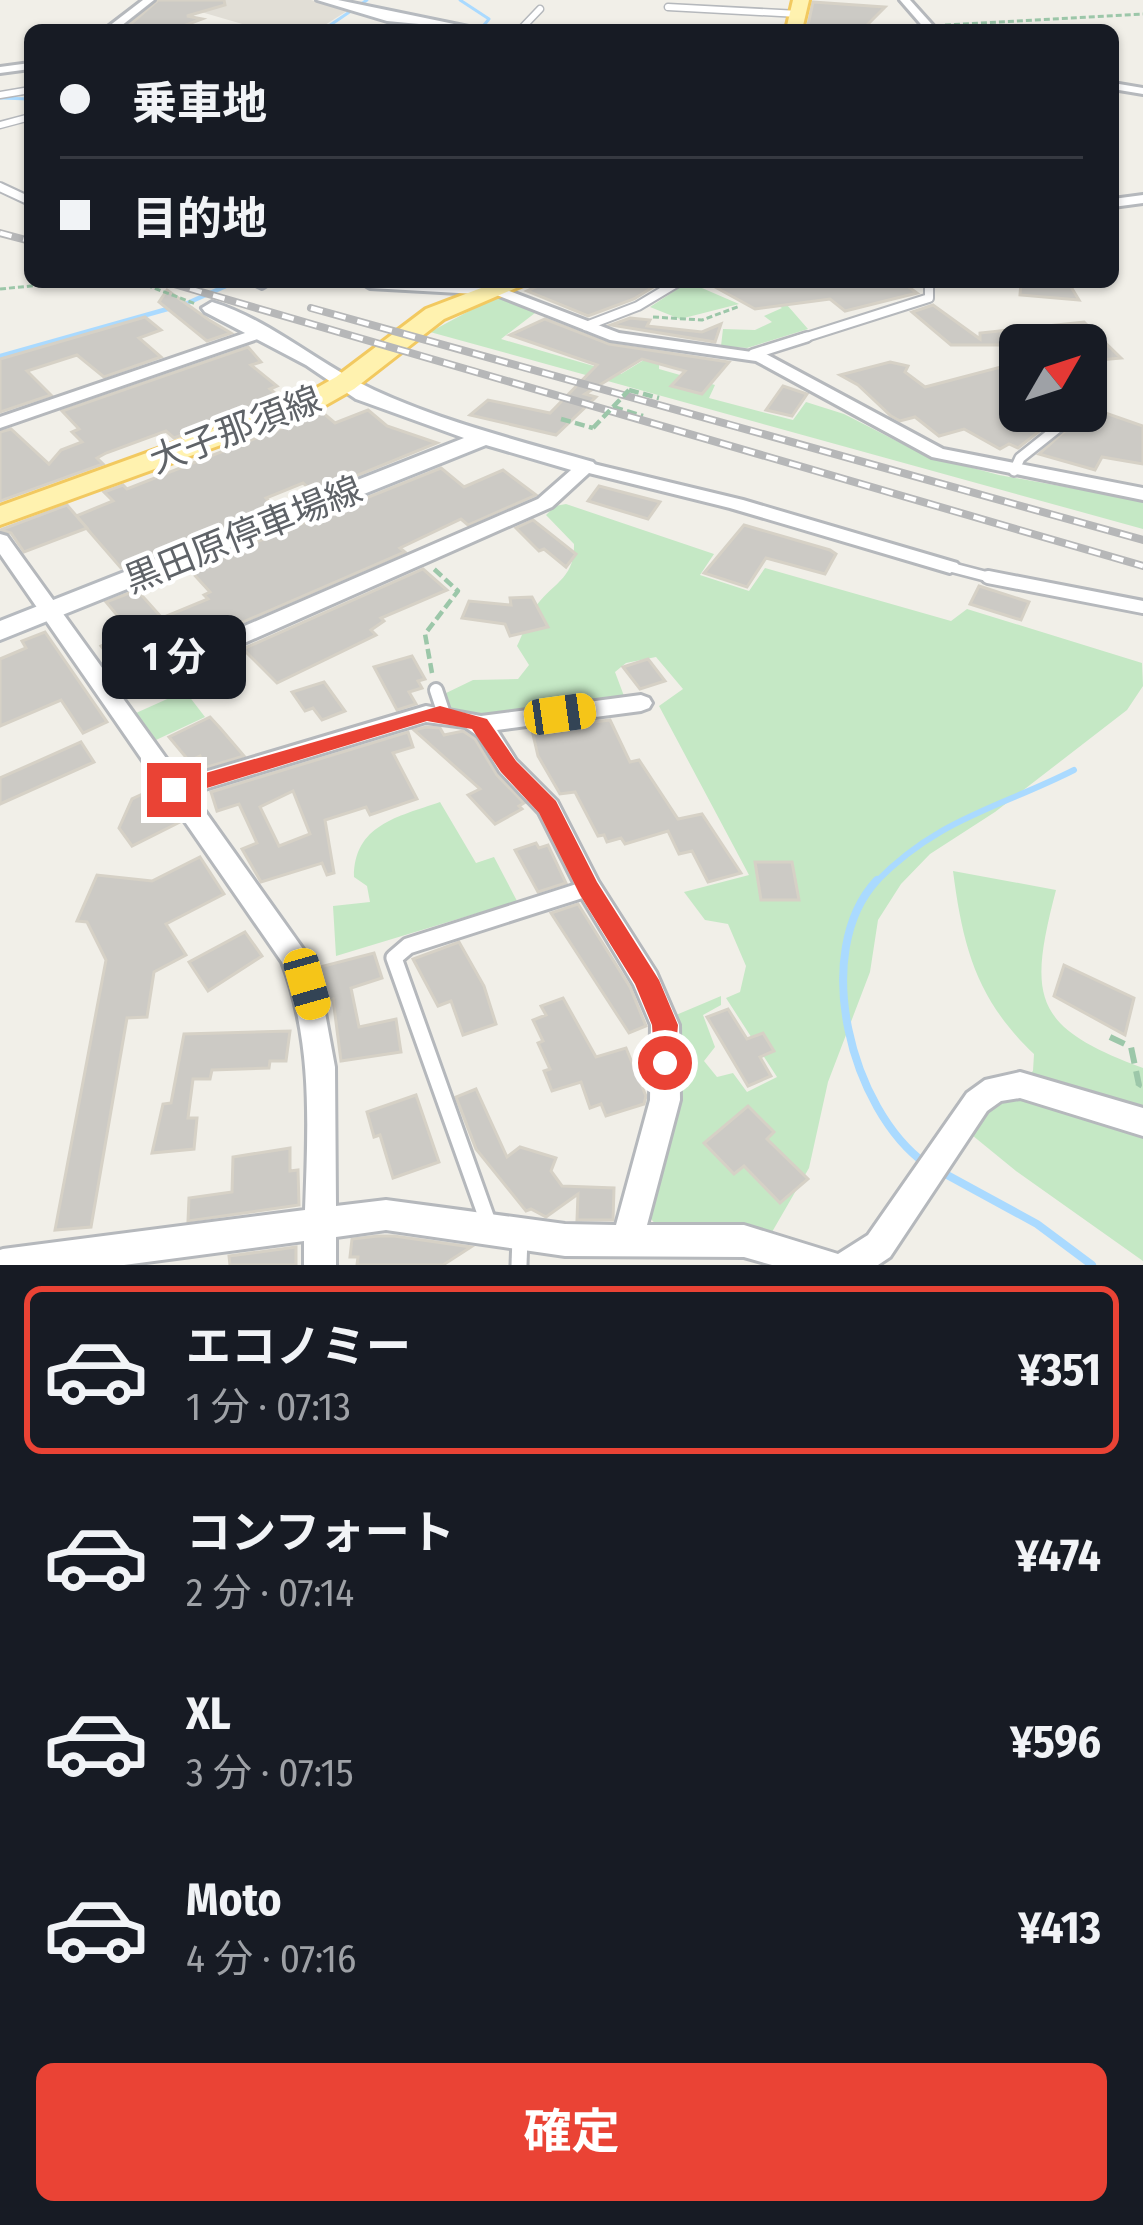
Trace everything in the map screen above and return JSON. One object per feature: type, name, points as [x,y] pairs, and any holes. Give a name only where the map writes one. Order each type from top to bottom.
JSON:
[{"type":"main road","name":"大子那須線","points":[[0,516],[288,412],[345,383],[435,314],[501,288]]},
{"type":"street","points":[[117,24],[149,0]]},
{"type":"street","points":[[905,0],[926,24]]},
{"type":"street","points":[[335,1],[430,24]]},
{"type":"street","points":[[510,288],[616,337],[753,354],[859,407],[913,443],[962,461],[1143,494]]},
{"type":"street","points":[[212,308],[345,383],[485,438],[950,567]]},
{"type":"street","points":[[0,423],[260,333]]},
{"type":"street","name":"黒田原停車場線","points":[[0,631],[485,438]]},
{"type":"street","points":[[108,694],[555,497],[585,467]]},
{"type":"street","points":[[0,540],[294,957],[307,984],[316,1017],[319,1061],[320,1265]]},
{"type":"street","points":[[174,790],[427,714],[440,702],[479,724],[508,766],[548,807],[589,888],[646,980],[665,1025],[665,1100],[627,1242]]},
{"type":"street","points":[[479,724],[641,703]]},
{"type":"street","points":[[850,1265],[879,1246],[977,1102],[1008,1084],[1131,1118]]},
{"type":"street","points":[[3,1265],[386,1215],[510,1242],[744,1241],[827,1265]]},
{"type":"lane","points":[[668,7],[798,15]]},
{"type":"lane","points":[[526,24],[540,9]]},
{"type":"lane","points":[[586,326],[667,288]]},
{"type":"lane","points":[[753,354],[922,301],[928,298],[929,288]]},
{"type":"lane","points":[[1014,471],[1020,458],[1053,432]]},
{"type":"lane","points":[[950,567],[1053,593],[1143,607]]},
{"type":"lane","points":[[510,1242],[394,958],[408,946],[589,888]]},
{"type":"path","points":[[990,24],[1143,14]]},
{"type":"path","points":[[155,288],[212,308]]},
{"type":"path","points":[[625,311],[680,321],[701,320],[740,306]]},
{"type":"path","points":[[560,418],[593,428],[629,390],[659,398]]},
{"type":"path","points":[[614,407],[643,416]]},
{"type":"path","points":[[421,557],[458,591],[425,634],[440,702]]},
{"type":"path","points":[[1109,1036],[1131,1047],[1136,1061],[1139,1085],[1131,1118]]},
{"type":"shaded area","points":[[160,0],[311,0],[347,11],[326,24],[242,24]]},
{"type":"green space","points":[[679,288],[702,288],[739,304],[680,319],[650,307]]},
{"type":"green space","points":[[748,288],[772,288],[808,329],[747,348],[721,346],[723,329],[755,330],[772,322],[764,316],[782,308]]},
{"type":"green space","points":[[497,296],[535,313],[501,339],[621,374],[652,355],[659,357],[659,369],[715,385],[709,398],[793,420],[806,402],[844,414],[924,455],[999,475],[1143,501],[1143,529],[430,332]]},
{"type":"green space","points":[[566,504],[714,554],[700,575],[749,591],[765,568],[951,621],[967,609],[1142,663],[1143,686],[1127,710],[995,812],[930,854],[901,884],[878,920],[870,972],[828,1082],[809,1168],[772,1232],[659,1228],[651,1219],[648,1199],[676,1015],[721,996],[721,1005],[703,1015],[715,1047],[704,1061],[717,1077],[733,1073],[747,1092],[777,1077],[726,998],[740,992],[746,966],[728,924],[705,920],[684,892],[749,875],[659,706],[683,689],[656,657],[626,663],[615,672],[624,696],[616,702],[481,720],[448,711],[442,695],[473,680],[518,679],[529,665],[517,646],[534,609],[571,566],[574,544],[546,515]]},
{"type":"green space","points":[[185,691],[205,717],[156,740],[136,713]]},
{"type":"green space","points":[[440,802],[476,863],[494,857],[517,901],[336,956],[333,906],[370,902],[367,886],[354,877],[361,845],[381,826]]},
{"type":"green space","points":[[953,871],[1056,890],[1042,958],[1047,1004],[1079,1038],[1143,1068],[1143,1261],[967,1131],[1033,1071],[1034,1054],[999,1013],[976,971]]},
{"type":"building","points":[[158,0],[224,0],[225,5],[187,16],[202,19],[189,24],[130,24]]},
{"type":"building","points":[[813,2],[885,7],[868,24],[808,24]]},
{"type":"building","points":[[534,288],[651,288],[588,316],[527,291]]},
{"type":"building","points":[[717,288],[910,288],[917,293],[845,311],[830,299],[755,309]]},
{"type":"building","points":[[1021,288],[1072,288],[1079,300],[1020,295]]},
{"type":"building","points":[[167,290],[231,333],[207,341],[159,302]]},
{"type":"building","points":[[933,305],[980,339],[980,333],[999,331],[999,345],[951,345],[912,312]]},
{"type":"building","points":[[145,317],[161,330],[139,338],[161,357],[104,377],[77,355],[27,371],[51,395],[0,412],[0,359]]},
{"type":"building","points":[[630,318],[650,320],[647,326],[702,332],[721,324],[715,342],[611,325]]},
{"type":"building","points":[[545,319],[609,344],[729,362],[702,394],[671,386],[685,371],[642,359],[585,394],[596,397],[556,435],[470,415],[488,400],[550,413],[597,365],[510,335]]},
{"type":"building","points":[[1107,344],[1121,358],[1107,359]]},
{"type":"building","points":[[248,347],[261,362],[251,365],[277,386],[270,389],[282,399],[174,438],[166,431],[97,458],[103,464],[0,501],[0,432],[11,429],[49,464],[61,450],[82,442],[72,432],[79,429],[62,411]]},
{"type":"building","points":[[890,362],[908,366],[905,372],[925,387],[999,368],[999,432],[1038,432],[1018,448],[1009,444],[1000,449],[964,429],[939,436],[915,417],[900,421],[891,416],[840,375]]},
{"type":"building","points":[[783,386],[807,394],[792,416],[766,410]]},
{"type":"building","points":[[368,410],[387,426],[437,443],[314,493],[303,483],[266,498],[275,508],[121,568],[76,516],[113,501],[104,492],[123,485],[127,489],[322,412],[335,423]]},
{"type":"building","points":[[1107,414],[1143,426],[1143,464],[1102,457],[1095,470],[1039,454],[1064,432],[1107,432]]},
{"type":"building","points":[[441,468],[464,487],[503,470],[536,495],[468,525],[461,519],[400,548],[405,552],[123,674],[101,646],[111,641],[106,634],[126,626],[106,602],[137,590],[162,618],[208,599],[204,595],[210,592],[189,569]]},
{"type":"building","points":[[599,486],[660,502],[648,519],[588,501]]},
{"type":"building","points":[[67,505],[87,528],[24,552],[11,533],[0,530]]},
{"type":"building","points":[[533,520],[576,554],[566,567],[544,549],[539,551],[516,528]]},
{"type":"building","points":[[744,525],[836,554],[825,574],[766,558],[747,587],[704,573]]},
{"type":"building","points":[[423,569],[447,590],[381,618],[384,621],[371,630],[376,635],[277,683],[243,649]]},
{"type":"building","points":[[979,586],[1029,602],[1021,620],[970,604]]},
{"type":"building","points":[[532,597],[548,627],[510,636],[505,624],[462,618],[469,601],[511,605],[510,598]]},
{"type":"building","points":[[45,632],[107,722],[83,733],[61,700],[0,726],[0,659],[26,648],[22,641]]},
{"type":"building","points":[[412,656],[425,679],[418,681],[422,688],[409,692],[416,704],[397,710],[374,667]]},
{"type":"building","points":[[648,659],[665,681],[640,689],[623,667]]},
{"type":"building","points":[[324,682],[345,711],[322,720],[313,708],[305,711],[292,692]]},
{"type":"building","points":[[210,717],[244,756],[204,768],[200,756],[189,761],[169,737]]},
{"type":"building","points":[[610,720],[630,762],[639,760],[678,819],[702,814],[741,873],[708,882],[692,851],[679,854],[668,831],[625,844],[621,838],[607,842],[604,835],[598,836],[575,792],[560,794],[538,756],[532,730]]},
{"type":"building","points":[[440,728],[444,735],[463,731],[475,739],[497,775],[524,803],[519,806],[522,809],[495,824],[468,795],[480,789],[414,730]]},
{"type":"building","points":[[408,732],[413,747],[393,753],[417,799],[370,815],[366,807],[325,820],[334,873],[327,875],[322,863],[261,882],[242,849],[257,843],[239,804],[217,811],[211,792]],"holes":[[[293,791],[310,834],[279,846],[260,807]]]},
{"type":"building","points":[[81,742],[94,762],[0,804],[0,778]]},
{"type":"building","points":[[156,788],[180,822],[132,846],[119,828],[132,799]]},
{"type":"building","points":[[536,843],[539,848],[548,845],[566,883],[538,892],[515,850]]},
{"type":"building","points":[[200,857],[224,894],[166,924],[186,955],[154,972],[147,1017],[127,1018],[91,1227],[55,1230],[106,960],[87,922],[77,921],[97,875],[152,881]]},
{"type":"building","points":[[755,862],[792,862],[799,900],[761,900]]},
{"type":"building","points":[[578,904],[630,987],[646,1026],[629,1033],[551,913]]},
{"type":"building","points":[[245,932],[262,956],[208,991],[189,962]]},
{"type":"building","points":[[459,942],[484,986],[496,1024],[463,1035],[451,1001],[438,1006],[413,959]]},
{"type":"building","points":[[374,953],[382,978],[351,988],[359,1027],[396,1019],[401,1052],[341,1061],[333,999],[327,1001],[316,968]]},
{"type":"building","points":[[1064,965],[1134,998],[1125,1035],[1054,996]]},
{"type":"building","points":[[563,998],[596,1057],[626,1048],[646,1096],[644,1104],[606,1116],[601,1104],[590,1108],[581,1082],[552,1091],[544,1071],[550,1069],[538,1043],[543,1041],[533,1020],[546,1015],[541,1006]]},
{"type":"building","points":[[728,1009],[747,1039],[763,1033],[774,1051],[760,1057],[771,1076],[748,1086],[707,1017]]},
{"type":"building","points":[[290,1031],[286,1061],[270,1061],[269,1068],[212,1070],[210,1079],[193,1079],[188,1118],[197,1118],[194,1149],[152,1153],[163,1104],[171,1103],[184,1034]]},
{"type":"building","points":[[476,1089],[507,1157],[520,1147],[556,1158],[551,1171],[562,1186],[614,1188],[613,1220],[577,1220],[578,1194],[546,1217],[526,1211],[476,1149],[456,1097]]},
{"type":"building","points":[[416,1095],[439,1162],[393,1178],[380,1135],[374,1137],[367,1112]]},
{"type":"building","points":[[748,1106],[774,1132],[767,1139],[808,1179],[780,1203],[744,1166],[734,1174],[704,1143]]},
{"type":"building","points":[[290,1148],[290,1171],[298,1170],[299,1205],[188,1221],[189,1198],[232,1192],[233,1157]]},
{"type":"building","points":[[378,1236],[471,1247],[443,1265],[357,1265],[358,1257],[350,1257],[352,1239]]},
{"type":"building","points":[[296,1247],[296,1265],[230,1265],[229,1256]]},
{"type":"waterway","points":[[332,24],[367,0]]},
{"type":"waterway","points":[[460,0],[489,19],[485,24]]},
{"type":"waterway","points":[[0,98],[24,99]]},
{"type":"waterway","points":[[183,305],[221,288]]},
{"type":"waterway","points":[[0,356],[171,308]]},
{"type":"waterway","points":[[875,883],[946,829],[1074,770]]},
{"type":"waterway","points":[[875,883],[857,911],[846,947],[843,987],[848,1029],[877,1107],[926,1164]]},
{"type":"waterway","points":[[938,1170],[1037,1224],[1092,1265]]},
{"type":"railway","points":[[0,233],[24,239]]},
{"type":"railway","points":[[188,288],[1143,566]]},
{"type":"railway","points":[[311,308],[1143,540]]},
{"type":"route","points":[[174,790],[427,714],[472,720],[486,730],[508,766],[542,798],[610,925],[646,980],[665,1025],[665,1063]]}]
